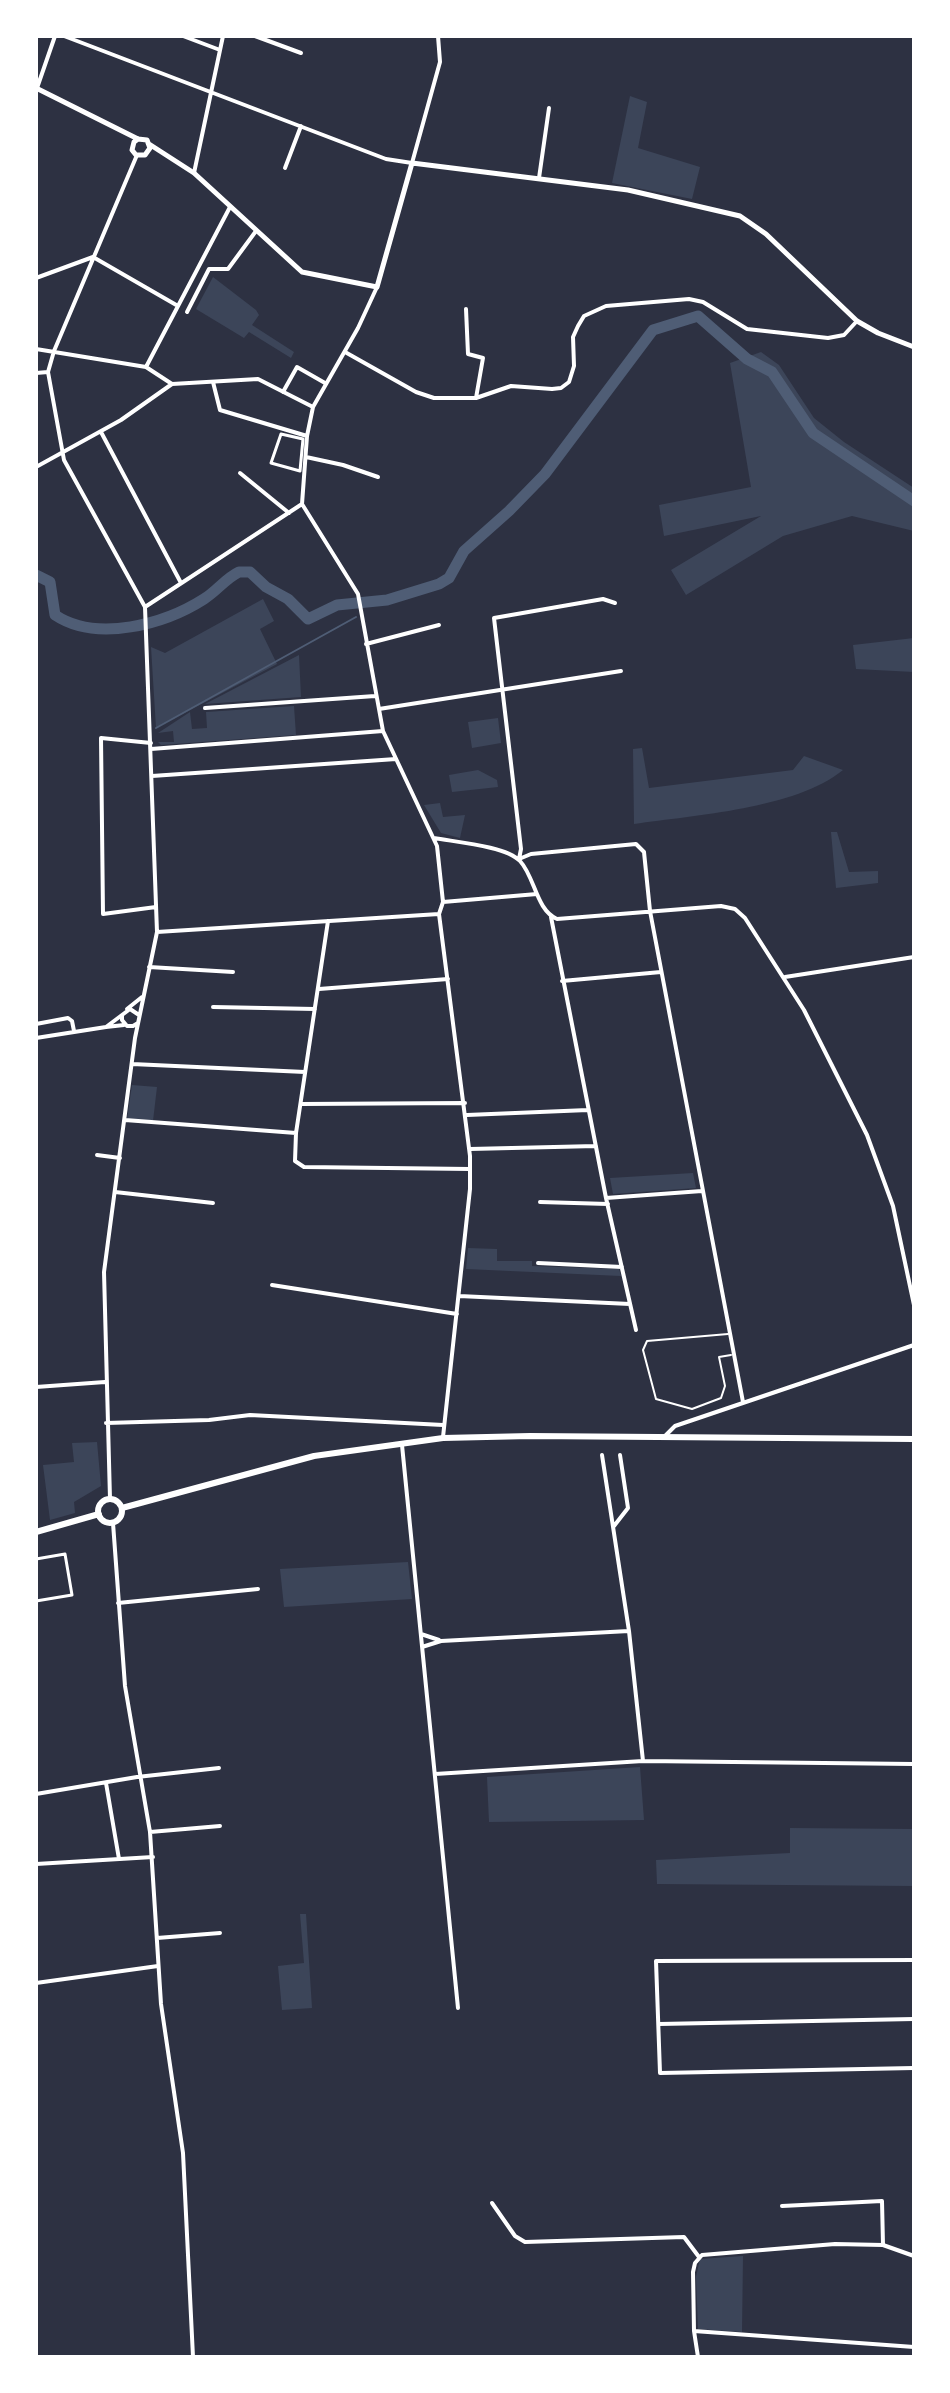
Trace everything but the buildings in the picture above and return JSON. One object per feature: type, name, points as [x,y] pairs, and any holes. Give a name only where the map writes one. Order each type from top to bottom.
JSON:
[{"type":"main road","points":[[122,1508],[314,1456],[443,1438],[914,1439]]},
{"type":"main road","points":[[110,1499],[116,1500],[122,1508],[121,1518],[113,1523],[106,1522],[99,1514],[101,1504],[110,1499]]},
{"type":"main road","points":[[36,1532],[99,1514]]},
{"type":"street","points":[[55,36],[36,88],[136,141],[144,139],[194,173],[302,272],[377,287]]},
{"type":"street","points":[[64,36],[386,159],[628,190],[740,216],[766,234],[857,321],[914,347]]},
{"type":"street","points":[[183,36],[220,50]]},
{"type":"street","points":[[194,173],[223,36]]},
{"type":"street","points":[[255,36],[301,53]]},
{"type":"street","points":[[305,438],[281,434],[271,463],[300,471],[313,407],[377,287],[440,62],[438,36]]},
{"type":"street","points":[[539,178],[549,108]]},
{"type":"street","points":[[285,168],[301,126]]},
{"type":"street","points":[[136,141],[132,150],[140,156],[166,155]]},
{"type":"street","points":[[110,1499],[103,1284],[135,1038],[157,932],[147,629],[145,607],[64,460],[48,372],[93,257],[140,156],[149,144]]},
{"type":"street","points":[[146,367],[230,207]]},
{"type":"street","points":[[187,312],[209,269],[228,269],[256,231]]},
{"type":"street","points":[[36,278],[93,257]]},
{"type":"street","points":[[93,257],[178,306]]},
{"type":"street","points":[[344,352],[416,392],[434,398],[476,398],[511,386],[561,388],[569,382],[574,366],[573,337],[578,326],[584,316],[606,306],[689,299],[703,302],[747,329],[828,338],[844,335],[857,321]]},
{"type":"street","points":[[466,309],[468,354],[483,358],[476,398]]},
{"type":"street","points":[[36,349],[146,367],[172,384]]},
{"type":"street","points":[[283,392],[297,367],[325,383]]},
{"type":"street","points":[[36,373],[48,372]]},
{"type":"street","points":[[36,467],[101,432],[172,384],[258,379],[313,407]]},
{"type":"street","points":[[213,382],[220,410],[305,438]]},
{"type":"street","points":[[101,432],[181,583]]},
{"type":"street","points":[[305,438],[302,504],[358,594],[383,731],[434,838],[443,902],[439,914],[470,1149],[459,1296],[443,1438]]},
{"type":"street","points":[[306,457],[378,477]]},
{"type":"street","points":[[240,473],[289,513]]},
{"type":"street","points":[[145,607],[302,504]]},
{"type":"street","points":[[519,859],[521,849],[494,618],[603,599],[615,603]]},
{"type":"street","points":[[366,644],[439,625]]},
{"type":"street","points":[[378,709],[621,671]]},
{"type":"street","points":[[205,708],[375,696]]},
{"type":"street","points":[[156,907],[103,914],[101,738],[151,746],[383,731]]},
{"type":"street","points":[[152,776],[396,759]]},
{"type":"street","points":[[434,838],[506,853],[519,859],[551,916],[588,1110],[636,1330]]},
{"type":"street","points":[[519,859],[531,854],[636,844],[644,852],[650,911],[743,1402]]},
{"type":"street","points":[[443,902],[538,894]]},
{"type":"street","points":[[551,916],[566,919],[721,906],[735,909],[745,918],[785,977],[860,1121],[882,1171],[893,1206],[914,1305]]},
{"type":"street","points":[[157,932],[439,914]]},
{"type":"street","points":[[328,921],[296,1133],[294,1157],[297,1164],[304,1167],[470,1169]]},
{"type":"street","points":[[785,977],[914,957]]},
{"type":"street","points":[[149,967],[233,972]]},
{"type":"street","points":[[562,981],[661,972]]},
{"type":"street","points":[[318,989],[448,979]]},
{"type":"street","points":[[106,1027],[144,995]]},
{"type":"street","points":[[213,1007],[315,1009]]},
{"type":"street","points":[[127,1009],[135,1010],[138,1020]]},
{"type":"street","points":[[122,1015],[123,1023],[135,1038]]},
{"type":"street","points":[[36,1024],[68,1018],[74,1031]]},
{"type":"street","points":[[36,1038],[128,1026],[138,1020]]},
{"type":"street","points":[[132,1064],[305,1072]]},
{"type":"street","points":[[301,1104],[465,1103]]},
{"type":"street","points":[[466,1115],[588,1110]]},
{"type":"street","points":[[125,1120],[296,1133]]},
{"type":"street","points":[[470,1149],[596,1146]]},
{"type":"street","points":[[97,1155],[120,1158]]},
{"type":"street","points":[[540,1202],[607,1201],[702,1191]]},
{"type":"street","points":[[115,1192],[213,1203]]},
{"type":"street","points":[[538,1263],[622,1267]]},
{"type":"street","points":[[272,1285],[457,1314]]},
{"type":"street","points":[[459,1296],[630,1304]]},
{"type":"street","points":[[664,1437],[675,1426],[914,1345]]},
{"type":"street","points":[[36,1387],[105,1382]]},
{"type":"street","points":[[106,1423],[245,1416],[444,1425]]},
{"type":"street","points":[[402,1442],[458,2008]]},
{"type":"street","points":[[602,1455],[629,1631],[643,1761]]},
{"type":"street","points":[[614,1526],[628,1508],[620,1455]]},
{"type":"street","points":[[113,1523],[125,1686],[150,1832],[161,2004],[183,2153],[193,2357]]},
{"type":"street","points":[[36,1559],[65,1554],[72,1595],[36,1601]]},
{"type":"street","points":[[118,1603],[258,1589]]},
{"type":"street","points":[[422,1647],[441,1641],[629,1631]]},
{"type":"street","points":[[421,1634],[441,1641]]},
{"type":"street","points":[[435,1774],[643,1761],[914,1764]]},
{"type":"street","points":[[36,1794],[141,1776],[219,1768]]},
{"type":"street","points":[[106,1782],[119,1859]]},
{"type":"street","points":[[150,1832],[220,1826]]},
{"type":"street","points":[[36,1864],[153,1857]]},
{"type":"street","points":[[157,1938],[220,1933]]},
{"type":"street","points":[[914,1960],[656,1961],[660,2073],[914,2068]]},
{"type":"street","points":[[36,1983],[158,1966]]},
{"type":"street","points":[[659,2024],[914,2019]]},
{"type":"street","points":[[782,2206],[882,2201],[883,2245]]},
{"type":"street","points":[[492,2203],[515,2236],[525,2242],[684,2237],[699,2257]]},
{"type":"street","points":[[698,2357],[694,2331],[693,2272],[699,2257],[710,2253],[835,2244],[883,2245],[914,2256]]},
{"type":"street","points":[[694,2331],[914,2347]]},
{"type":"lane","points":[[729,1334],[647,1341],[643,1350],[656,1399],[692,1409],[721,1398],[725,1386],[719,1357],[733,1355]]},
{"type":"shaded area","points":[[630,96],[647,102],[638,148],[700,167],[692,199],[612,183]]},
{"type":"shaded area","points":[[213,277],[256,310],[259,315],[252,325],[294,352],[291,358],[249,332],[244,338],[196,309]]},
{"type":"shaded area","points":[[761,352],[779,365],[814,418],[844,442],[914,488],[914,531],[852,516],[783,536],[686,595],[671,570],[761,516],[664,536],[659,505],[751,487],[730,363]]},
{"type":"shaded area","points":[[263,599],[274,621],[260,629],[277,664],[156,728],[151,647],[165,653]]},
{"type":"shaded area","points":[[914,638],[914,672],[856,669],[853,645]]},
{"type":"shaded area","points":[[299,655],[301,697],[205,704]]},
{"type":"shaded area","points":[[294,706],[296,735],[161,745],[158,742],[174,742],[173,731],[158,733],[190,712],[192,729],[207,728],[206,712]]},
{"type":"shaded area","points":[[498,718],[501,743],[472,748],[468,722]]},
{"type":"shaded area","points":[[642,748],[649,788],[793,770],[804,756],[843,770],[799,794],[772,802],[634,824],[633,749]]},
{"type":"shaded area","points":[[478,770],[497,780],[498,787],[452,792],[449,775]]},
{"type":"shaded area","points":[[440,803],[443,817],[465,815],[460,838],[441,833],[424,805]]},
{"type":"shaded area","points":[[831,832],[837,832],[849,872],[878,871],[878,883],[836,888]]},
{"type":"shaded area","points":[[132,1085],[157,1087],[153,1121],[127,1119]]},
{"type":"shaded area","points":[[693,1173],[696,1188],[613,1194],[610,1178]]},
{"type":"shaded area","points":[[468,1248],[497,1249],[497,1261],[532,1261],[532,1266],[619,1269],[621,1276],[466,1269]]},
{"type":"shaded area","points":[[97,1442],[101,1486],[74,1502],[75,1513],[50,1520],[43,1465],[74,1462],[72,1443]]},
{"type":"shaded area","points":[[408,1562],[412,1599],[284,1607],[280,1569]]},
{"type":"shaded area","points":[[640,1767],[644,1820],[489,1822],[487,1777]]},
{"type":"shaded area","points":[[790,1828],[914,1829],[914,1886],[657,1884],[656,1860],[790,1853]]},
{"type":"shaded area","points":[[300,1914],[306,1914],[312,2008],[282,2010],[278,1966],[304,1963]]},
{"type":"shaded area","points":[[743,2256],[742,2332],[698,2329],[696,2277],[700,2259]]},
{"type":"waterway","points":[[36,575],[50,582],[55,615],[91,628],[110,629],[131,627],[170,616],[204,599],[239,572],[250,572],[266,587],[288,599],[308,619],[337,605],[387,600],[439,584],[449,578],[464,551],[545,474],[653,330],[698,316],[747,359],[772,372],[813,433],[914,501]]},
{"type":"waterway","points":[[156,728],[356,617]]}]
